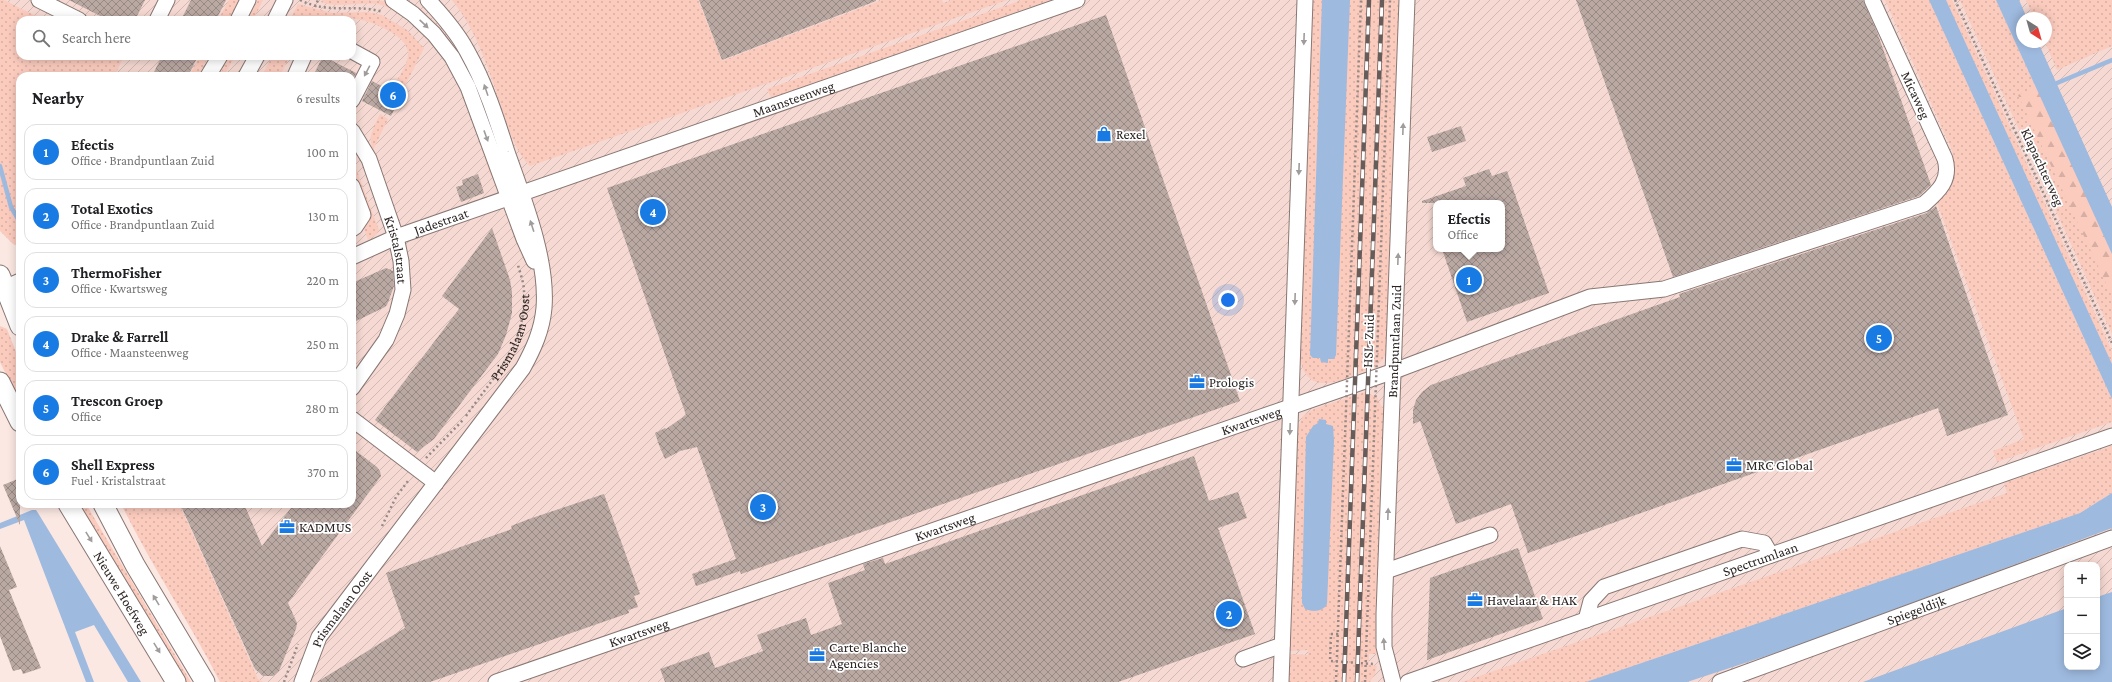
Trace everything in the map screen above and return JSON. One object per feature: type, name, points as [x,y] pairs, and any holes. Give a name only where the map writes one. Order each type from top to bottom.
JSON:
[{"type":"main road","points":[[6,283],[13,313]]},
{"type":"main road","points":[[0,382],[16,414]]},
{"type":"main road","name":"Nieuwe Hoefweg","points":[[70,508],[176,682]]},
{"type":"main road","name":"Nieuwe Hoefweg","points":[[105,508],[135,565],[205,682]]},
{"type":"street","points":[[39,0],[71,16]]},
{"type":"street","points":[[159,16],[166,0]]},
{"type":"street","points":[[240,16],[248,0]]},
{"type":"street","points":[[277,16],[285,0]]},
{"type":"street","name":"Prismalaan Oost","points":[[393,0],[413,14],[434,34],[452,57],[468,87],[516,197]]},
{"type":"street","name":"Prismalaan Oost","points":[[302,682],[319,637],[523,368],[534,349],[541,329],[544,306],[543,278],[524,239],[516,197],[484,83],[466,49],[446,20],[428,0]]},
{"type":"street","name":"Maansteenweg","points":[[516,197],[1077,0]]},
{"type":"street","points":[[1281,682],[1305,0]]},
{"type":"street","name":"Brandpuntlaan Zuid","points":[[1393,682],[1384,647],[1407,0]]},
{"type":"street","name":"Micaweg","points":[[1872,0],[1945,159],[1948,170],[1939,191]]},
{"type":"street","points":[[356,53],[372,62],[356,92]]},
{"type":"street","points":[[210,72],[218,60]]},
{"type":"street","points":[[248,72],[255,60]]},
{"type":"street","points":[[297,72],[302,60]]},
{"type":"street","name":"Kristalstraat","points":[[356,138],[369,159],[396,237],[401,261],[403,290],[397,314],[386,340],[356,382]]},
{"type":"street","name":"Kwartsweg","points":[[496,682],[1394,371],[1590,297],[1664,289],[1924,204],[1939,191]]},
{"type":"street","points":[[356,197],[363,215],[356,226]]},
{"type":"street","name":"Jadestraat","points":[[356,255],[396,237],[516,197]]},
{"type":"street","points":[[356,422],[436,484]]},
{"type":"street","name":"Spectrumlaan","points":[[1408,682],[2112,436]]},
{"type":"street","points":[[1386,571],[1490,535]]},
{"type":"street","name":"Spiegeldijk","points":[[1720,682],[2112,538]]},
{"type":"street","points":[[1586,620],[1591,601],[1604,587],[1742,539],[1764,543],[1771,555]]},
{"type":"street","points":[[1243,659],[1282,645]]},
{"type":"path","points":[[300,0],[315,7],[327,9],[366,7],[388,14]]},
{"type":"path","points":[[315,7],[318,0]]},
{"type":"path","name":"HSL-Zuid","points":[[1336,682],[1361,0]]},
{"type":"path","name":"HSL-Zuid","points":[[1365,682],[1390,0]]},
{"type":"path","name":"Klapachterweg","points":[[1956,0],[2112,343]]},
{"type":"path","name":"Prismalaan Oost","points":[[379,531],[387,519],[396,497],[427,455],[462,420],[510,354],[519,337],[524,313],[524,290],[517,263]]},
{"type":"path","points":[[1338,634],[1331,634],[1330,661],[1376,664]]},
{"type":"path","name":"Prismalaan Oost","points":[[284,682],[300,640]]},
{"type":"shaded area","points":[[5,0],[2112,0],[2112,682],[255,682],[145,508],[356,508],[356,72],[16,72],[16,244]]},
{"type":"green space","points":[[0,0],[4,0],[36,16],[16,16],[16,60],[122,60],[116,72],[16,72],[16,245],[0,231]]},
{"type":"green space","points":[[229,0],[239,0],[231,16],[220,16]]},
{"type":"green space","points":[[258,0],[263,0],[255,16],[250,16]]},
{"type":"green space","points":[[322,0],[383,1],[409,16],[427,31],[441,47],[464,84],[495,167],[495,175],[491,176],[475,127],[454,77],[441,54],[425,33],[406,17],[382,5],[367,3],[335,5],[321,2]]},
{"type":"green space","points":[[452,0],[698,0],[722,61],[882,0],[942,0],[943,3],[952,0],[1007,0],[530,166],[524,160],[512,137],[475,37],[461,12]]},
{"type":"green space","points":[[1022,0],[1051,0],[771,98],[767,89]]},
{"type":"green space","points":[[1312,0],[1402,0],[1386,353],[1378,364],[1370,369],[1347,378],[1328,383],[1320,383],[1312,380],[1306,374],[1302,366],[1300,353]]},
{"type":"green space","points":[[1885,0],[1929,0],[2112,399],[2112,422],[1997,462],[1993,451],[2024,439],[1936,200],[1948,183],[1952,172],[1952,150]]},
{"type":"green space","points":[[1946,0],[1952,0],[1960,17],[2112,351],[2112,364]]},
{"type":"green space","points":[[1960,0],[1996,0],[2016,44],[2016,48],[2018,48],[2112,254],[2112,334]]},
{"type":"green space","points":[[2026,0],[2112,0],[2112,46],[2057,70],[2048,48],[2052,48],[2052,12],[2031,12]]},
{"type":"green space","points":[[298,4],[332,13],[367,12],[382,15],[407,30],[424,48],[403,90],[394,85],[407,62],[408,50],[399,38],[389,31],[376,24],[356,19],[356,16],[292,16]]},
{"type":"green space","points":[[198,60],[207,60],[200,72],[191,72]]},
{"type":"green space","points":[[228,60],[233,60],[226,72],[221,72]]},
{"type":"green space","points":[[270,60],[288,60],[282,72],[264,72]]},
{"type":"green space","points":[[2037,86],[2112,254],[2112,296],[2018,95]]},
{"type":"green space","points":[[380,114],[388,119],[373,150],[371,145],[371,136]]},
{"type":"green space","points":[[356,169],[379,230],[376,235],[368,240],[359,202]]},
{"type":"green space","points":[[0,326],[7,329],[16,352],[16,395],[0,362]]},
{"type":"green space","points":[[1365,392],[1377,397],[1383,410],[1385,422],[1377,654],[1369,654],[1369,665],[1377,666],[1375,674],[1370,682],[1289,682],[1289,654],[1308,655],[1308,650],[1289,651],[1298,428],[1303,416],[1314,409]]},
{"type":"green space","points":[[2112,446],[2112,493],[2080,513],[1586,682],[1462,682],[2007,493],[2004,483]]},
{"type":"green space","points":[[80,508],[88,508],[191,682],[186,682]]},
{"type":"green space","points":[[123,508],[181,508],[258,679],[263,682],[220,682]]},
{"type":"water","points":[[1322,0],[1350,0],[1336,355],[1334,359],[1328,359],[1328,363],[1321,362],[1320,358],[1313,358],[1310,355]]},
{"type":"water","points":[[1929,0],[1946,0],[2112,364],[2112,399]]},
{"type":"water","points":[[1996,0],[2019,0],[2024,12],[2016,12],[2016,44]]},
{"type":"water","points":[[2018,48],[2041,48],[2112,207],[2112,254]]},
{"type":"water","points":[[1319,419],[1326,420],[1326,424],[1333,426],[1334,441],[1327,604],[1323,609],[1311,611],[1305,609],[1302,603],[1306,437],[1313,426],[1318,423]]},
{"type":"water","points":[[2112,493],[2112,528],[1791,648],[1687,682],[1586,682],[2080,513]]},
{"type":"water","points":[[32,510],[36,510],[38,513],[141,682],[128,682],[94,625],[75,632],[94,682],[86,682],[24,520],[0,529],[0,523]]},
{"type":"water","points":[[2112,592],[2112,682],[1863,682],[2064,609],[2064,670],[2100,670],[2100,596]]},
{"type":"building","points":[[69,0],[145,0],[137,16],[100,16]]},
{"type":"building","points":[[191,0],[226,0],[218,16],[183,16]]},
{"type":"building","points":[[699,0],[876,0],[876,1],[722,60]]},
{"type":"building","points":[[1576,0],[1863,0],[1877,32],[1931,185],[1919,196],[1673,277]]},
{"type":"building","points":[[1106,15],[1240,401],[741,574],[740,571],[696,586],[692,574],[736,559],[697,447],[680,451],[665,459],[659,445],[655,433],[665,428],[666,429],[686,415],[607,188]]},
{"type":"building","points":[[160,60],[196,60],[190,72],[154,72]]},
{"type":"building","points":[[321,60],[331,60],[354,72],[315,72]]},
{"type":"building","points":[[372,81],[401,96],[391,116],[362,101]]},
{"type":"building","points":[[1461,126],[1466,141],[1432,152],[1427,137]]},
{"type":"building","points":[[1489,169],[1492,176],[1507,171],[1549,293],[1467,322],[1443,252],[1505,252],[1505,200],[1433,200],[1433,203],[1422,203],[1422,201],[1466,186],[1463,178]]},
{"type":"building","points":[[478,174],[484,193],[461,202],[456,187],[463,185],[462,180]]},
{"type":"building","points":[[1936,206],[2008,415],[1947,436],[1938,408],[1528,553],[1511,504],[1456,524],[1420,421],[1413,424],[1413,410],[1416,400],[1422,392],[1431,385],[1680,297],[1679,294],[1927,213]]},
{"type":"building","points":[[492,228],[510,280],[512,292],[512,313],[506,335],[498,354],[434,439],[417,452],[375,420],[459,309],[442,296]]},
{"type":"building","points":[[386,268],[393,271],[394,286],[387,305],[356,321],[356,281]]},
{"type":"building","points":[[356,451],[380,471],[381,476],[288,603],[297,623],[296,629],[279,671],[273,676],[263,676],[255,669],[182,508],[246,508],[262,546],[291,508],[356,508]]},
{"type":"building","points":[[1194,456],[1209,501],[1238,492],[1247,518],[1218,528],[1255,634],[1118,682],[665,682],[660,669],[709,652],[715,668],[763,651],[757,635],[806,618],[811,635],[842,624],[828,583],[865,570],[863,564],[883,558],[885,564]]},
{"type":"building","points":[[16,480],[16,508],[20,508],[20,525],[3,485]]},
{"type":"building","points":[[604,494],[640,594],[634,596],[638,607],[628,610],[629,613],[430,682],[317,682],[405,628],[386,573],[512,529],[511,526],[529,519]]},
{"type":"building","points":[[0,546],[17,587],[9,590],[41,668],[23,674],[21,669],[13,671],[0,636]]},
{"type":"building","points":[[1518,548],[1543,619],[1427,660],[1430,578]]},
{"type":"waterway","points":[[2057,83],[2112,60]]},
{"type":"waterway","points":[[0,166],[11,207],[16,215]]},
{"type":"railway","points":[[1344,682],[1369,0]]},
{"type":"railway","points":[[1357,682],[1382,0]]},
{"type":"place","name":"Shell Express","points":[[393,95]]},
{"type":"place","name":"Rexel","points":[[1104,134]]},
{"type":"place","name":"Drake & Farrell","points":[[653,212]]},
{"type":"place","name":"Efectis","points":[[1469,280]]},
{"type":"place","name":"Trescon Groep","points":[[1879,338]]},
{"type":"place","name":"Prologis","points":[[1197,382]]},
{"type":"place","name":"MRC Global","points":[[1734,465]]},
{"type":"place","name":"ThermoFisher","points":[[763,507]]},
{"type":"place","name":"KADMUS","points":[[287,527]]},
{"type":"place","name":"Havelaar & HAK","points":[[1475,600]]},
{"type":"place","name":"Total Exotics","points":[[1229,614]]},
{"type":"place","name":"Carte Blanche Agencies","points":[[817,655]]}]
